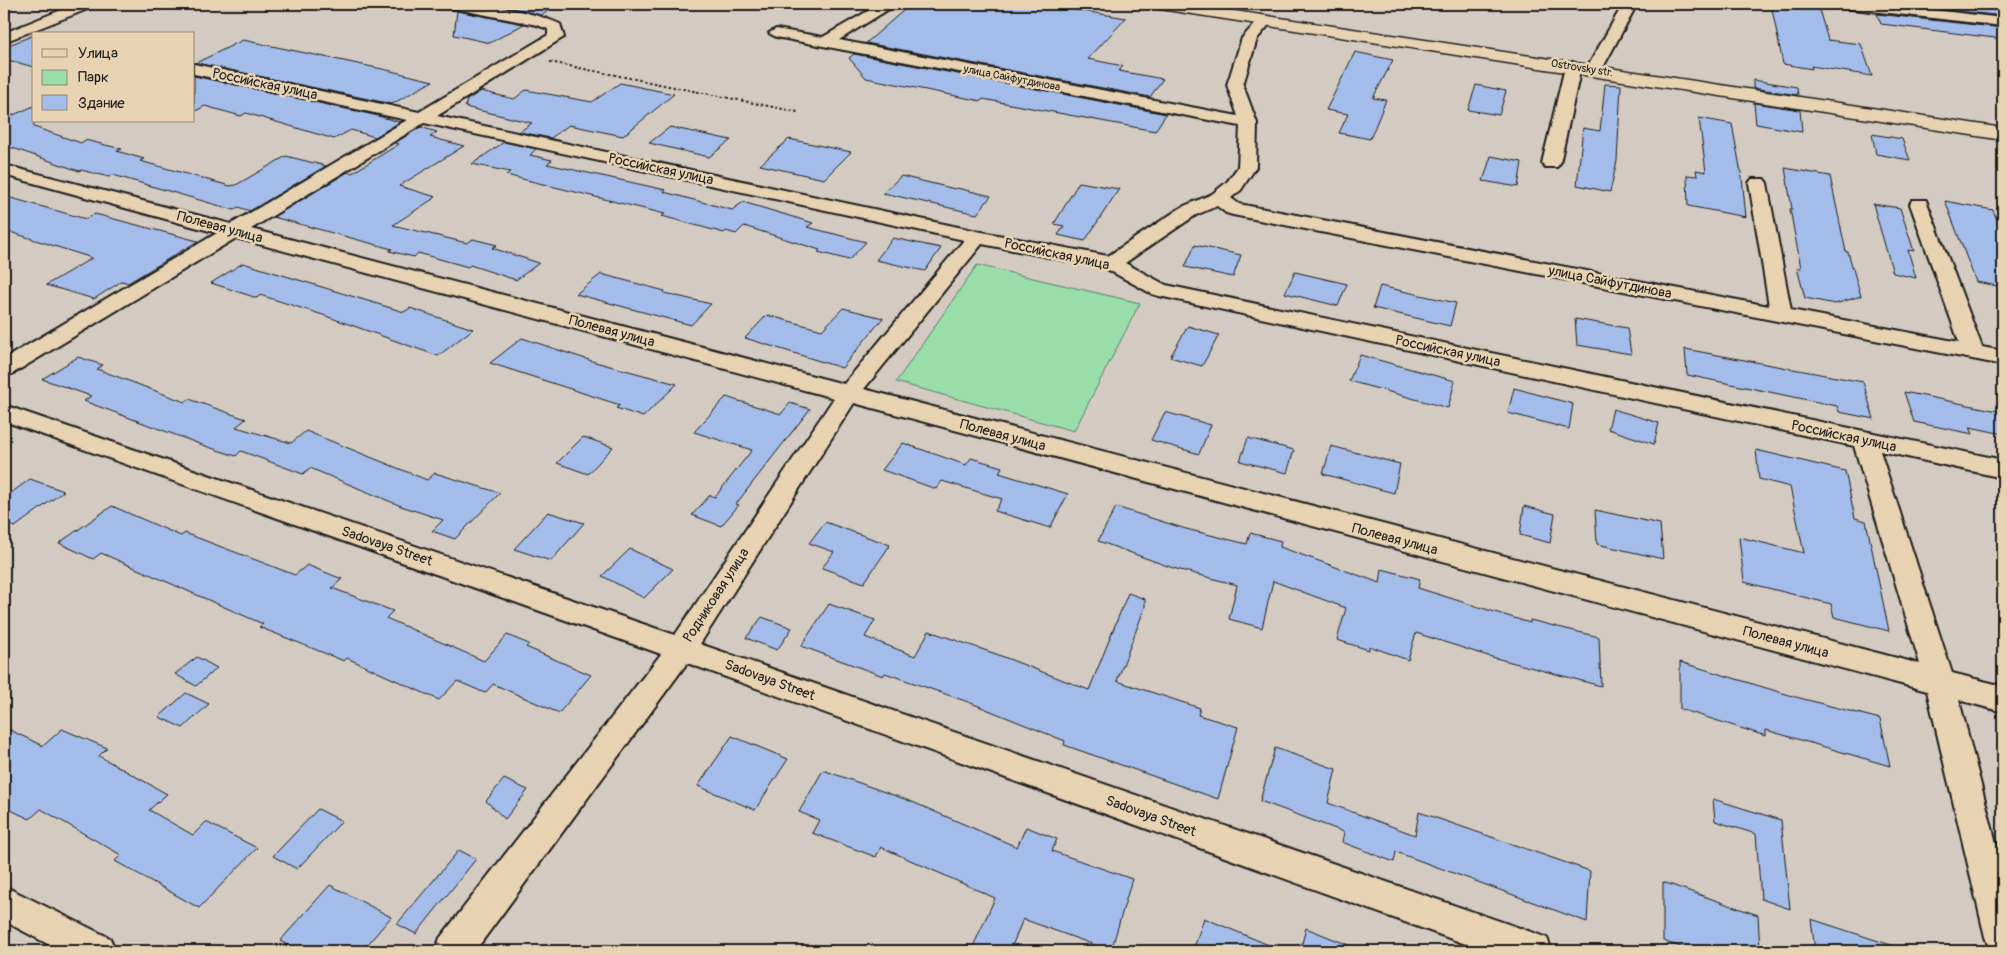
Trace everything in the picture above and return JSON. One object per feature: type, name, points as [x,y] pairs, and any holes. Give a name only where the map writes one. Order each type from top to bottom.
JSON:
[{"type":"main road","name":"Ostrovsky str.","points":[[1160,4],[2003,134]]},
{"type":"street","points":[[4,38],[26,34],[88,4]]},
{"type":"street","points":[[4,369],[232,230],[556,37],[555,27],[541,21],[451,4]]},
{"type":"street","points":[[826,42],[890,4]]},
{"type":"street","points":[[1594,70],[1630,4]]},
{"type":"street","points":[[1844,4],[2003,22]]},
{"type":"street","points":[[1111,263],[1189,211],[1219,198],[1234,186],[1247,167],[1248,124],[1235,85],[1250,38],[1266,20]]},
{"type":"street","points":[[4,28],[26,34]]},
{"type":"street","name":"улица Сайфутдинова","points":[[776,33],[1248,124]]},
{"type":"street","points":[[1551,163],[1574,67]]},
{"type":"street","name":"Российская улица","points":[[195,69],[978,237],[1111,263],[1159,290],[2003,469]]},
{"type":"street","name":"Полевая улица","points":[[4,170],[2003,699]]},
{"type":"street","points":[[1758,183],[1781,315]]},
{"type":"street","name":"улица Сайфутдинова","points":[[1219,198],[1233,209],[2003,358]]},
{"type":"street","points":[[1918,204],[1973,352]]},
{"type":"street","name":"Родниковая улица","points":[[453,951],[681,649],[848,394],[978,237]]},
{"type":"street","name":"Sadovaya Street","points":[[4,413],[681,649],[1534,951]]},
{"type":"street","points":[[1864,440],[1940,683],[2003,937]]},
{"type":"street","points":[[4,903],[96,951]]},
{"type":"path","points":[[524,57],[798,112]]},
{"type":"green space","points":[[977,265],[1140,303],[1074,431],[896,382]]},
{"type":"building","points":[[486,4],[562,4],[541,15]]},
{"type":"building","points":[[911,4],[1041,4],[1126,18],[1088,59],[1123,66],[1119,71],[1163,79],[1150,97],[866,43]]},
{"type":"building","points":[[1771,4],[1818,6],[1828,40],[1861,44],[1872,76],[1811,66],[1812,69],[1783,64]]},
{"type":"building","points":[[1894,4],[1972,4],[1999,7],[2003,16]]},
{"type":"building","points":[[457,11],[524,24],[490,43],[454,35]]},
{"type":"building","points":[[1877,14],[2003,28],[2003,39],[1881,24]]},
{"type":"building","points":[[32,36],[32,66],[4,59],[4,47]]},
{"type":"building","points":[[243,40],[433,81],[392,104],[196,63]]},
{"type":"building","points":[[1355,52],[1393,60],[1373,98],[1386,100],[1370,139],[1339,133],[1348,114],[1326,110]]},
{"type":"building","points":[[854,54],[1166,114],[1155,131],[983,99],[981,101],[866,78],[849,58]]},
{"type":"building","points":[[195,76],[400,122],[375,137],[351,130],[334,139],[246,113],[241,116],[205,106],[195,111]]},
{"type":"building","points":[[1753,80],[1797,87],[1798,95],[1753,88]]},
{"type":"building","points":[[620,83],[674,94],[623,136],[569,125],[551,138],[519,132],[532,123],[465,107],[467,100],[481,91],[514,99],[526,90],[592,102]]},
{"type":"building","points":[[1605,84],[1621,85],[1617,161],[1610,192],[1577,185],[1583,128],[1600,131]]},
{"type":"building","points":[[1476,85],[1506,91],[1499,115],[1468,110]]},
{"type":"building","points":[[1754,103],[1800,110],[1802,132],[1756,124]]},
{"type":"building","points":[[32,107],[34,127],[81,143],[85,140],[122,149],[117,151],[144,159],[140,161],[230,186],[236,185],[286,156],[326,166],[250,211],[238,207],[234,210],[113,175],[109,177],[79,171],[4,145],[4,119]]},
{"type":"building","points":[[1699,118],[1732,124],[1742,178],[1746,217],[1688,206],[1687,175],[1697,176],[1696,170],[1706,172]]},
{"type":"building","points":[[420,127],[437,132],[430,137],[464,146],[399,186],[436,197],[393,225],[467,243],[473,239],[497,245],[492,248],[539,263],[516,280],[470,265],[468,267],[418,253],[414,257],[389,251],[392,249],[273,217],[348,172],[352,173],[399,144],[395,143]]},
{"type":"building","points":[[670,127],[731,140],[709,157],[649,143]]},
{"type":"building","points":[[1872,134],[1902,139],[1910,160],[1876,154]]},
{"type":"building","points":[[789,139],[851,152],[824,179],[760,165]]},
{"type":"building","points":[[504,142],[536,149],[530,155],[552,160],[547,164],[666,190],[664,192],[732,210],[743,202],[813,223],[807,227],[866,242],[849,260],[818,252],[820,250],[744,226],[736,234],[726,231],[724,233],[662,216],[665,214],[506,175],[510,172],[472,164]]},
{"type":"building","points":[[1491,156],[1522,162],[1518,187],[1483,181]]},
{"type":"building","points":[[1785,168],[1830,176],[1846,252],[1848,252],[1861,296],[1835,304],[1805,298],[1797,268],[1801,268],[1790,209],[1792,209]]},
{"type":"building","points":[[901,176],[991,196],[977,214],[883,193]]},
{"type":"building","points":[[1079,182],[1119,189],[1085,241],[1058,235],[1064,226],[1054,224]]},
{"type":"building","points":[[4,196],[86,219],[95,214],[198,241],[128,283],[122,281],[94,299],[46,285],[92,258],[4,230]]},
{"type":"building","points":[[1945,201],[1993,210],[2003,234],[2003,287],[1976,282]]},
{"type":"building","points":[[1873,204],[1900,208],[1914,251],[1908,250],[1916,278],[1893,273]]},
{"type":"building","points":[[893,238],[941,248],[925,271],[876,260]]},
{"type":"building","points":[[1195,245],[1241,255],[1233,277],[1185,267]]},
{"type":"building","points":[[243,263],[404,312],[410,308],[473,329],[438,356],[323,315],[260,295],[257,298],[211,283]]},
{"type":"building","points":[[1295,272],[1347,284],[1338,306],[1285,293]]},
{"type":"building","points":[[601,274],[665,291],[664,293],[711,304],[691,325],[576,294]]},
{"type":"building","points":[[1380,286],[1456,303],[1450,326],[1373,308]]},
{"type":"building","points":[[843,308],[883,318],[842,368],[745,338],[767,315],[822,330]]},
{"type":"building","points":[[1575,319],[1627,328],[1631,354],[1577,345]]},
{"type":"building","points":[[1188,326],[1219,335],[1202,366],[1170,357]]},
{"type":"building","points":[[522,338],[595,362],[677,384],[643,417],[616,408],[620,405],[490,363]]},
{"type":"building","points":[[1685,349],[1863,382],[1874,419],[1839,412],[1837,406],[1687,375]]},
{"type":"building","points":[[1360,355],[1455,381],[1448,408],[1349,381]]},
{"type":"building","points":[[78,357],[103,365],[97,369],[185,402],[189,399],[246,419],[236,427],[291,443],[306,431],[427,480],[435,473],[500,493],[455,539],[432,531],[443,520],[401,506],[310,468],[303,474],[241,451],[236,456],[205,446],[84,401],[91,396],[42,379]]},
{"type":"building","points":[[1514,388],[1573,404],[1569,429],[1508,413]]},
{"type":"building","points":[[1904,392],[2003,412],[2003,434],[1970,427],[1973,434],[1914,422]]},
{"type":"building","points":[[726,397],[781,414],[790,403],[810,409],[736,504],[739,505],[721,526],[692,515],[710,495],[715,497],[752,450],[694,432]]},
{"type":"building","points":[[1613,409],[1659,423],[1654,444],[1608,429]]},
{"type":"building","points":[[1165,412],[1211,425],[1199,454],[1151,440]]},
{"type":"building","points":[[583,437],[613,447],[588,474],[557,463]]},
{"type":"building","points":[[1248,438],[1294,450],[1287,473],[1240,461]]},
{"type":"building","points":[[903,443],[966,465],[971,458],[1002,467],[999,473],[1068,494],[1050,528],[995,511],[1002,499],[942,481],[936,489],[882,470]]},
{"type":"building","points":[[1331,446],[1400,464],[1394,493],[1323,474]]},
{"type":"building","points":[[1756,450],[1845,471],[1855,518],[1866,521],[1889,631],[1834,617],[1831,604],[1744,582],[1739,537],[1804,553],[1790,487],[1759,479]]},
{"type":"building","points":[[30,479],[64,491],[15,527],[4,523],[4,498]]},
{"type":"building","points":[[112,506],[181,536],[185,533],[295,575],[307,565],[342,579],[332,588],[393,611],[386,618],[484,661],[507,635],[529,644],[526,647],[591,675],[559,713],[493,684],[485,693],[457,681],[439,700],[347,658],[344,661],[259,627],[263,624],[101,553],[93,559],[59,543]]},
{"type":"building","points":[[1524,506],[1555,514],[1550,543],[1520,535]]},
{"type":"building","points":[[1116,507],[1186,529],[1247,544],[1250,533],[1281,541],[1280,547],[1380,583],[1382,569],[1420,579],[1418,588],[1530,623],[1530,620],[1599,637],[1601,686],[1488,656],[1416,633],[1408,660],[1369,646],[1369,650],[1337,640],[1346,608],[1273,581],[1262,628],[1229,619],[1237,585],[1173,568],[1098,541]]},
{"type":"building","points":[[1595,510],[1660,524],[1663,559],[1597,544]]},
{"type":"building","points":[[548,512],[584,523],[551,561],[514,549]]},
{"type":"building","points":[[825,522],[890,545],[864,583],[822,568],[834,552],[809,543]]},
{"type":"building","points":[[630,549],[673,569],[644,598],[602,576]]},
{"type":"building","points":[[1128,593],[1145,599],[1145,607],[1117,681],[1200,708],[1198,715],[1238,727],[1218,799],[1064,745],[1065,741],[971,703],[885,673],[883,676],[801,646],[829,604],[875,620],[865,637],[915,656],[929,631],[996,654],[1089,690]]},
{"type":"building","points":[[762,617],[792,628],[777,650],[746,638]]},
{"type":"building","points":[[197,657],[217,668],[196,686],[175,674]]},
{"type":"building","points":[[1680,662],[1796,697],[1880,719],[1890,766],[1766,730],[1766,736],[1680,709]]},
{"type":"building","points":[[186,693],[209,704],[183,728],[159,717]]},
{"type":"building","points":[[4,727],[43,746],[62,729],[107,748],[99,756],[167,794],[149,810],[193,835],[206,822],[257,848],[199,908],[115,861],[121,855],[41,809],[30,819],[4,807]]},
{"type":"building","points":[[732,736],[788,759],[755,810],[698,786]]},
{"type":"building","points":[[1275,748],[1336,769],[1328,803],[1415,835],[1419,812],[1590,871],[1587,922],[1396,852],[1394,862],[1342,842],[1344,832],[1260,801]]},
{"type":"building","points":[[823,770],[910,801],[1017,847],[1026,827],[1057,839],[1052,851],[1132,879],[1111,951],[1023,919],[1010,951],[971,951],[995,898],[881,847],[876,857],[812,833],[819,820],[799,812]]},
{"type":"building","points":[[504,779],[528,790],[505,819],[486,801]]},
{"type":"building","points":[[1713,799],[1781,820],[1790,909],[1761,899],[1756,834],[1715,821]]},
{"type":"building","points":[[318,809],[342,821],[297,869],[273,856]]},
{"type":"building","points":[[459,850],[476,859],[416,934],[397,924]]},
{"type":"building","points":[[1663,882],[1758,915],[1760,951],[1693,951],[1663,941]]},
{"type":"building","points":[[330,885],[391,917],[362,951],[298,951],[280,941]]},
{"type":"building","points":[[1204,918],[1283,951],[1193,951]]},
{"type":"building","points":[[1811,919],[1897,947],[1896,951],[1815,951]]},
{"type":"building","points":[[1306,928],[1361,950],[1361,951],[1300,951]]}]
